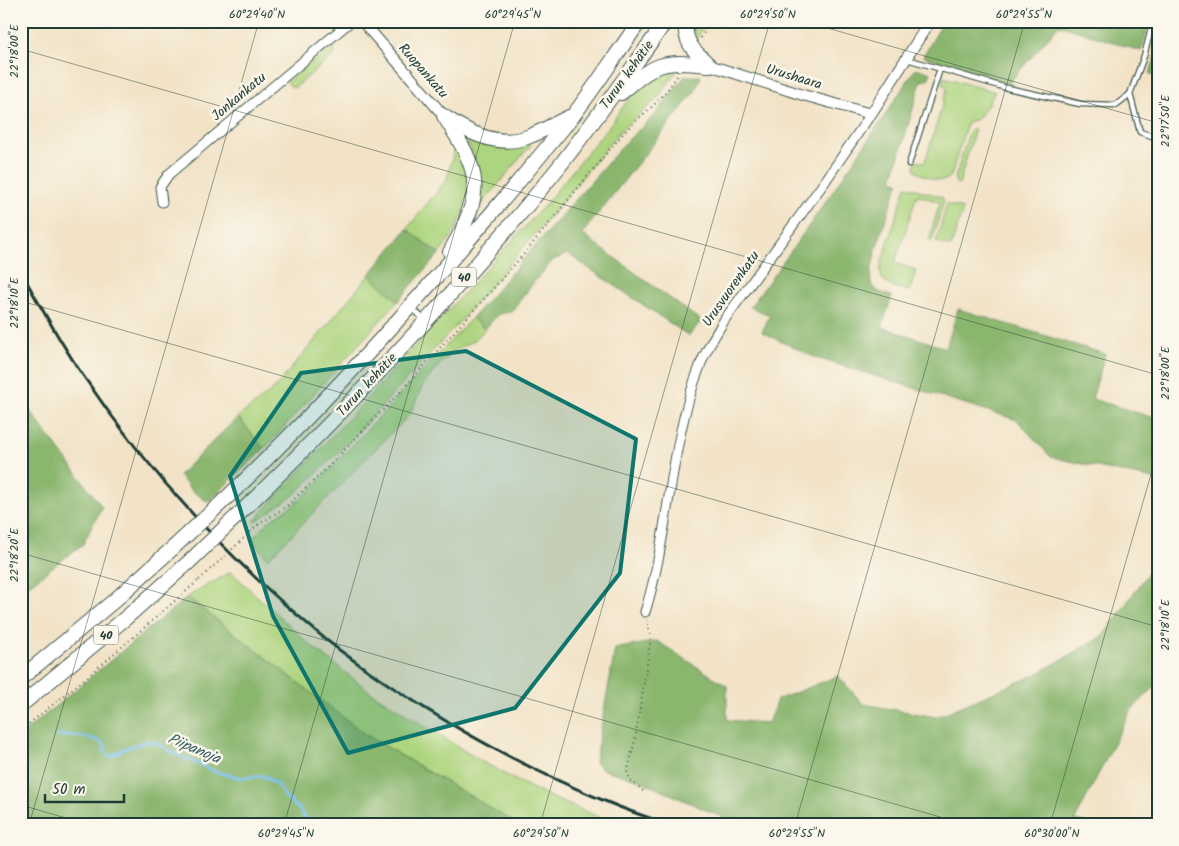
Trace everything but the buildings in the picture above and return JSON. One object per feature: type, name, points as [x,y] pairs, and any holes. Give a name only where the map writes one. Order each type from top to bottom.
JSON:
[{"type":"highway","name":"Turun kehätie","points":[[21,678],[115,600],[174,547],[266,461],[331,394],[525,175],[573,115],[640,21]]},
{"type":"highway","name":"Turun kehätie","points":[[21,705],[100,640],[189,562],[351,402],[426,321],[548,180],[605,106],[666,21]]},
{"type":"highway","points":[[685,21],[688,43],[709,65]]},
{"type":"highway","points":[[605,106],[654,67],[679,62],[709,65]]},
{"type":"highway","points":[[444,116],[473,134],[508,141],[529,136],[573,115]]},
{"type":"highway","points":[[434,279],[469,216],[475,181],[465,150],[444,116]]},
{"type":"street","name":"Jonkankatu","points":[[162,202],[160,187],[170,174],[351,21]]},
{"type":"street","name":"Ruopankatu","points":[[362,21],[444,116]]},
{"type":"street","name":"Urusvuorenkatu","points":[[645,612],[654,586],[682,425],[700,366],[725,319],[826,180],[907,59],[930,21]]},
{"type":"street","name":"Urushaara","points":[[709,65],[803,95],[871,114]]},
{"type":"lane","points":[[907,59],[1003,87],[1080,104],[1116,105],[1130,94],[1144,56],[1153,21]]},
{"type":"lane","points":[[910,164],[940,69]]},
{"type":"lane","points":[[1130,94],[1140,132],[1158,138]]},
{"type":"lane","points":[[410,307],[426,321]]},
{"type":"path","points":[[700,40],[710,21]]},
{"type":"path","points":[[21,730],[86,678],[199,580],[258,525],[287,506],[325,470],[410,381],[524,254],[628,128],[654,105],[668,89],[680,70]]},
{"type":"path","points":[[644,790],[631,781],[628,773],[651,638],[645,612]]},
{"type":"highlighted area","points":[[466,351],[636,439],[620,573],[515,708],[348,753],[273,616],[230,476],[301,373]]},
{"type":"green space","points":[[693,21],[706,21],[696,41],[693,31]]},
{"type":"green space","points":[[944,21],[1150,21],[1141,51],[1059,25],[1008,84],[923,56]]},
{"type":"green space","points":[[1158,45],[1158,76],[1150,74]]},
{"type":"green space","points":[[330,46],[334,48],[335,54],[297,86],[293,88],[287,83],[289,80]]},
{"type":"green space","points":[[916,68],[931,73],[928,79],[921,81],[892,180],[899,182],[880,236],[872,267],[871,279],[873,288],[892,296],[882,327],[946,348],[958,309],[1105,354],[1092,399],[1158,419],[1158,480],[1051,457],[1017,420],[814,357],[762,332],[770,315],[750,307],[835,189]]},
{"type":"green space","points":[[672,69],[678,69],[657,99],[619,132],[554,212],[463,318],[347,444],[295,494],[255,522],[544,206],[609,126],[642,81]]},
{"type":"green space","points":[[685,76],[701,76],[695,91],[582,234],[701,321],[689,336],[568,254],[553,260],[511,312],[498,314],[485,329],[472,318],[626,142],[655,115]]},
{"type":"green space","points":[[944,77],[995,92],[979,118],[967,123],[951,176],[948,179],[940,180],[918,173],[915,169],[915,161],[925,162],[947,89],[942,83]]},
{"type":"green space","points":[[975,129],[959,184],[955,182],[955,178],[969,132]]},
{"type":"green space","points":[[465,137],[479,142],[530,143],[530,146],[478,209],[479,189],[477,172],[473,155]]},
{"type":"green space","points":[[455,147],[463,161],[468,189],[462,216],[456,229],[439,254],[407,229],[447,179]]},
{"type":"green space","points":[[906,186],[942,197],[944,201],[932,241],[929,240],[940,202],[917,195],[895,263],[916,270],[910,291],[886,283],[883,280],[880,269]]},
{"type":"green space","points":[[947,204],[963,209],[951,247],[936,242]]},
{"type":"green space","points":[[407,229],[439,254],[398,301],[369,275]]},
{"type":"green space","points":[[369,275],[398,301],[264,449],[238,417],[274,389]]},
{"type":"green space","points":[[472,318],[485,329],[475,340],[454,351],[438,366],[423,385],[410,414],[268,559],[251,539],[267,523],[300,500],[322,478]]},
{"type":"green space","points":[[21,399],[102,507],[83,544],[21,591]]},
{"type":"green space","points":[[238,417],[264,449],[208,502],[191,490],[179,475]]},
{"type":"green space","points":[[231,572],[309,644],[370,692],[476,758],[517,781],[557,800],[619,825],[519,825],[366,735],[187,597]]},
{"type":"green space","points":[[1149,572],[1158,576],[1158,684],[1131,710],[1075,820],[1095,825],[740,825],[636,779],[604,770],[595,762],[615,649],[657,641],[727,686],[727,720],[768,723],[777,700],[838,676],[863,704],[936,717],[1035,675],[1103,636]]},
{"type":"green space","points":[[187,597],[366,735],[519,825],[21,825],[21,735]]},
{"type":"waterway","name":"Piipanoja","points":[[58,736],[76,736],[96,740],[105,746],[104,751],[110,757],[126,748],[148,741],[216,772],[242,778],[266,777],[277,785],[285,797],[314,825]]},
{"type":"waterway","name":"Piipanoja","points":[[347,825],[352,822],[359,825]]},
{"type":"railway","points":[[21,272],[74,362],[150,465],[174,494],[226,549],[316,631],[370,672],[470,735],[540,772],[619,807],[670,825]]}]
